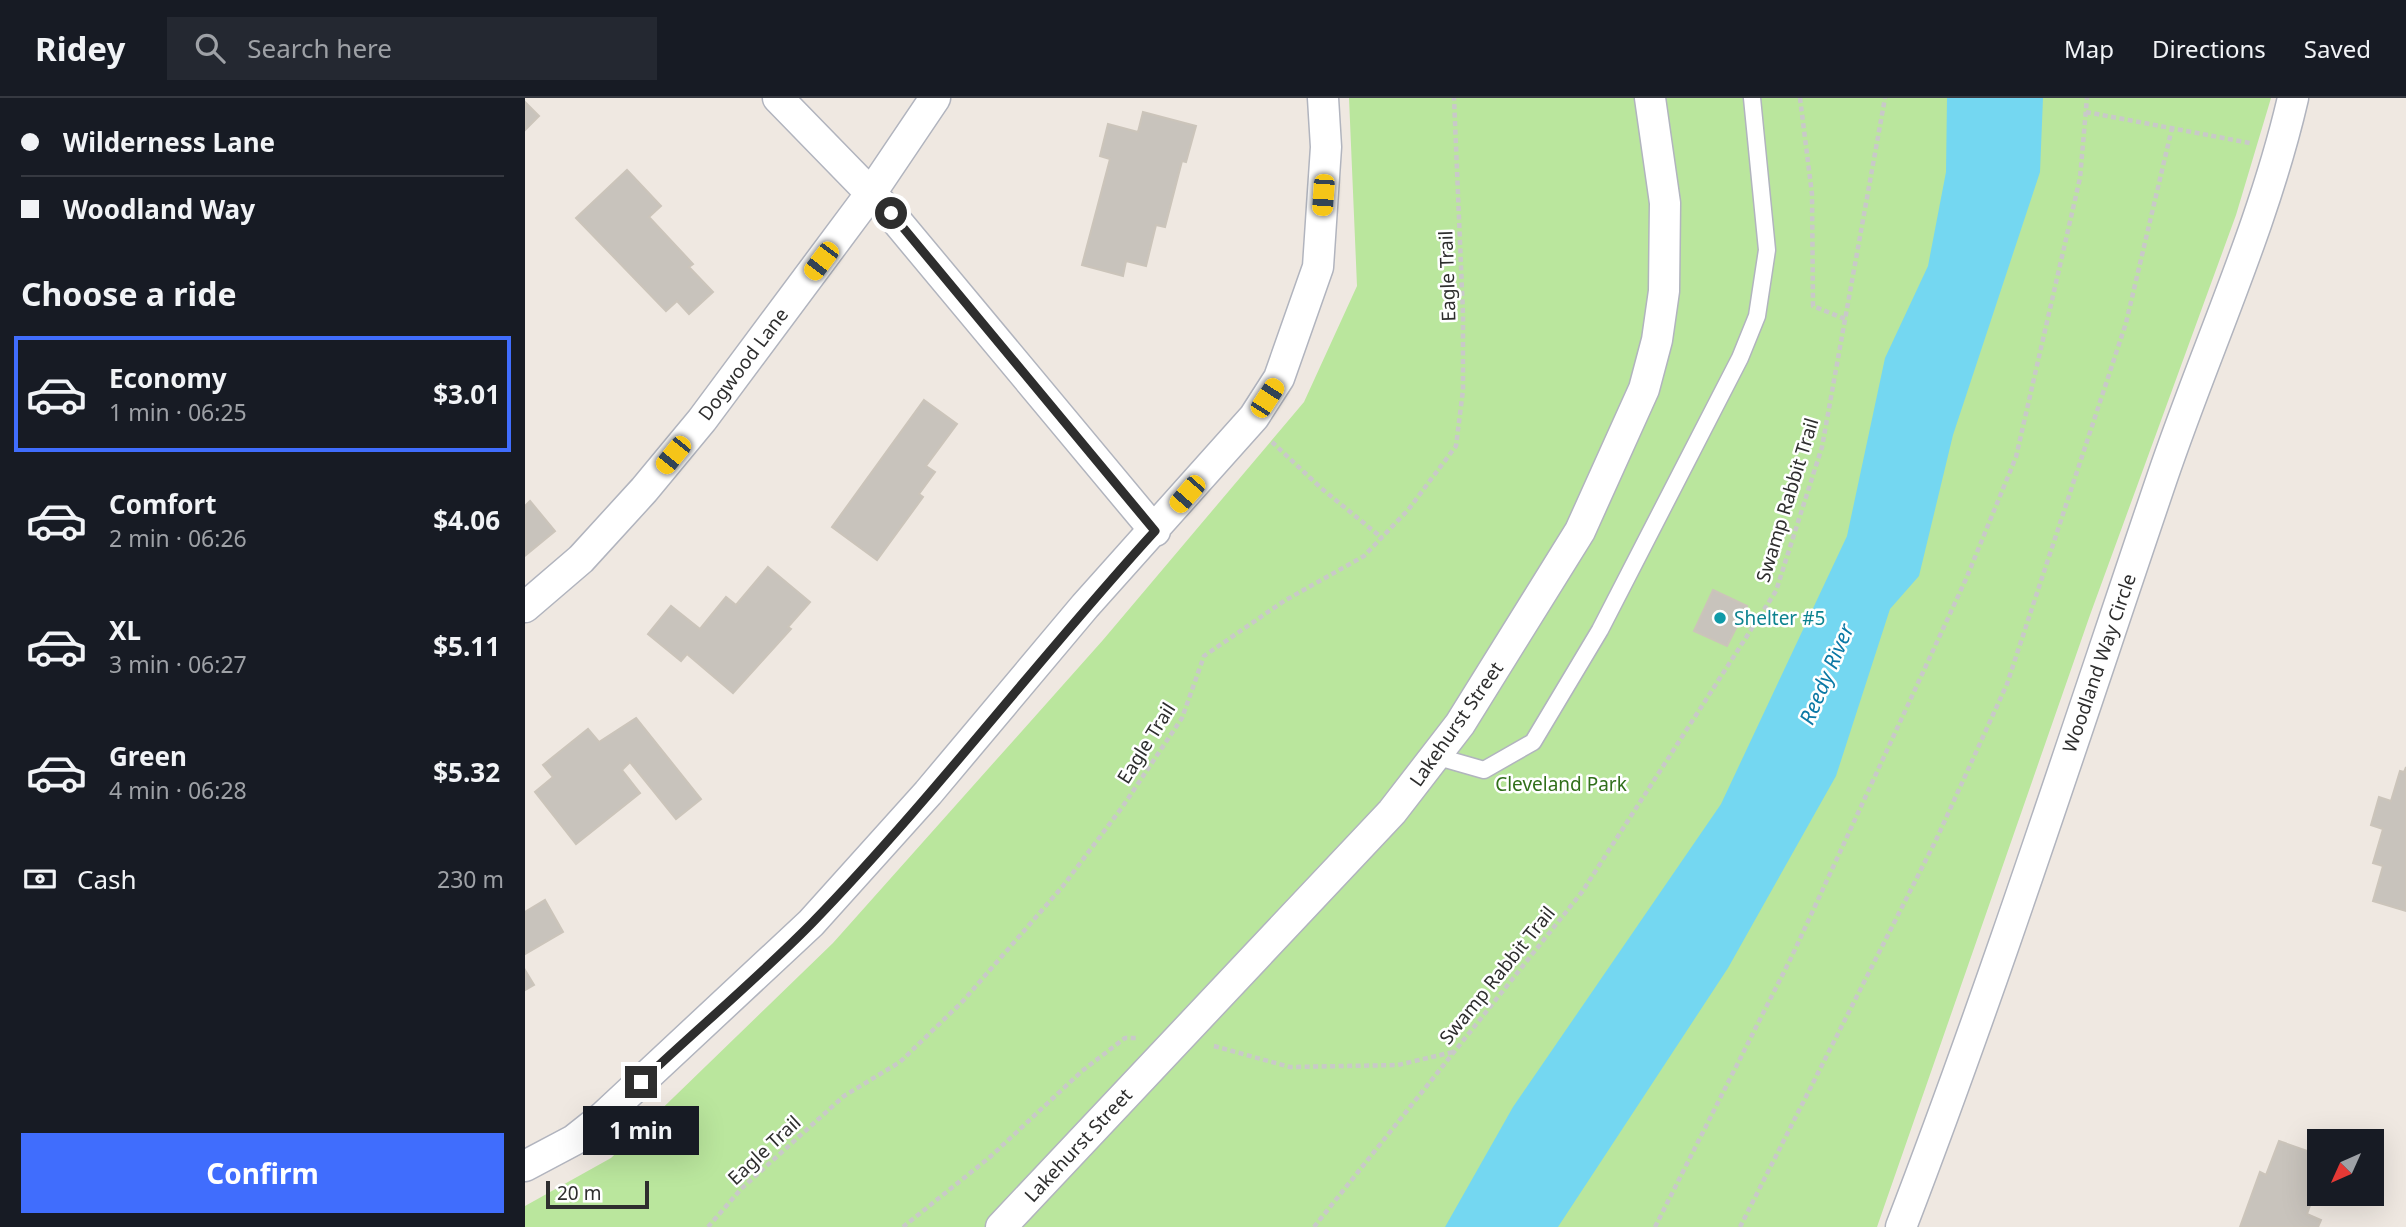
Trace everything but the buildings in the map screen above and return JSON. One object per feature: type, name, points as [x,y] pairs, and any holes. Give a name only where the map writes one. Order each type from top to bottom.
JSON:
[{"type":"street","points":[[778,98],[871,193],[1155,531]]},
{"type":"street","name":"Dogwood Lane","points":[[525,607],[581,559],[644,491],[702,420],[871,193],[935,98]]},
{"type":"street","points":[[525,1166],[574,1140],[603,1117],[811,923],[928,793],[1086,606],[1251,422],[1279,379],[1318,267],[1326,147],[1324,98]]},
{"type":"street","name":"Lakehurst Street","points":[[1001,1227],[1392,812],[1467,714],[1580,531],[1611,468],[1644,389],[1657,340],[1664,291],[1665,203],[1650,98]]},
{"type":"street","name":"Woodland Way Circle","points":[[1901,1227],[1955,1086],[2191,394],[2281,149],[2293,98]]},
{"type":"lane","points":[[1435,756],[1484,770],[1534,742],[1599,630],[1740,358],[1757,316],[1767,250],[1752,98]]},
{"type":"path","name":"Eagle Trail","points":[[708,1227],[741,1189],[843,1096],[900,1062],[972,990],[1063,886],[1123,806],[1182,718],[1204,656],[1284,601],[1364,556],[1408,510],[1456,446],[1462,390],[1463,314],[1454,98]]},
{"type":"path","points":[[1800,98],[1812,194],[1812,306],[1845,319]]},
{"type":"path","name":"Swamp Rabbit Trail","points":[[1314,1227],[1582,892],[1776,592],[1822,447],[1885,98]]},
{"type":"path","points":[[1655,1227],[1792,956],[1966,579],[2016,457],[2080,178],[2087,98]]},
{"type":"path","points":[[2086,112],[2281,149]]},
{"type":"path","points":[[1740,1227],[1936,840],[2007,684],[2126,323],[2172,128]]},
{"type":"path","points":[[1251,422],[1321,488],[1382,538]]},
{"type":"path","points":[[902,1227],[990,1157],[1082,1071],[1125,1038],[1180,1037],[1290,1067],[1398,1065],[1454,1051]]},
{"type":"green space","name":"Cleveland Park","points":[[1349,98],[2271,98],[2236,215],[2090,615],[1877,1227],[525,1227],[525,1206],[611,1158],[833,943],[1103,640],[1304,402],[1357,286]]},
{"type":"water","name":"Reedy River","points":[[1947,98],[2043,98],[2040,172],[1953,435],[1919,576],[1890,609],[1836,776],[1728,968],[1558,1227],[1445,1227],[1513,1107],[1721,804],[1847,536],[1885,358],[1928,266],[1946,172]]},
{"type":"place","name":"Shelter #5","points":[[1720,618]]},
{"type":"route","points":[[641,1082],[811,923],[928,793],[1086,606],[1155,531],[891,213]]}]
